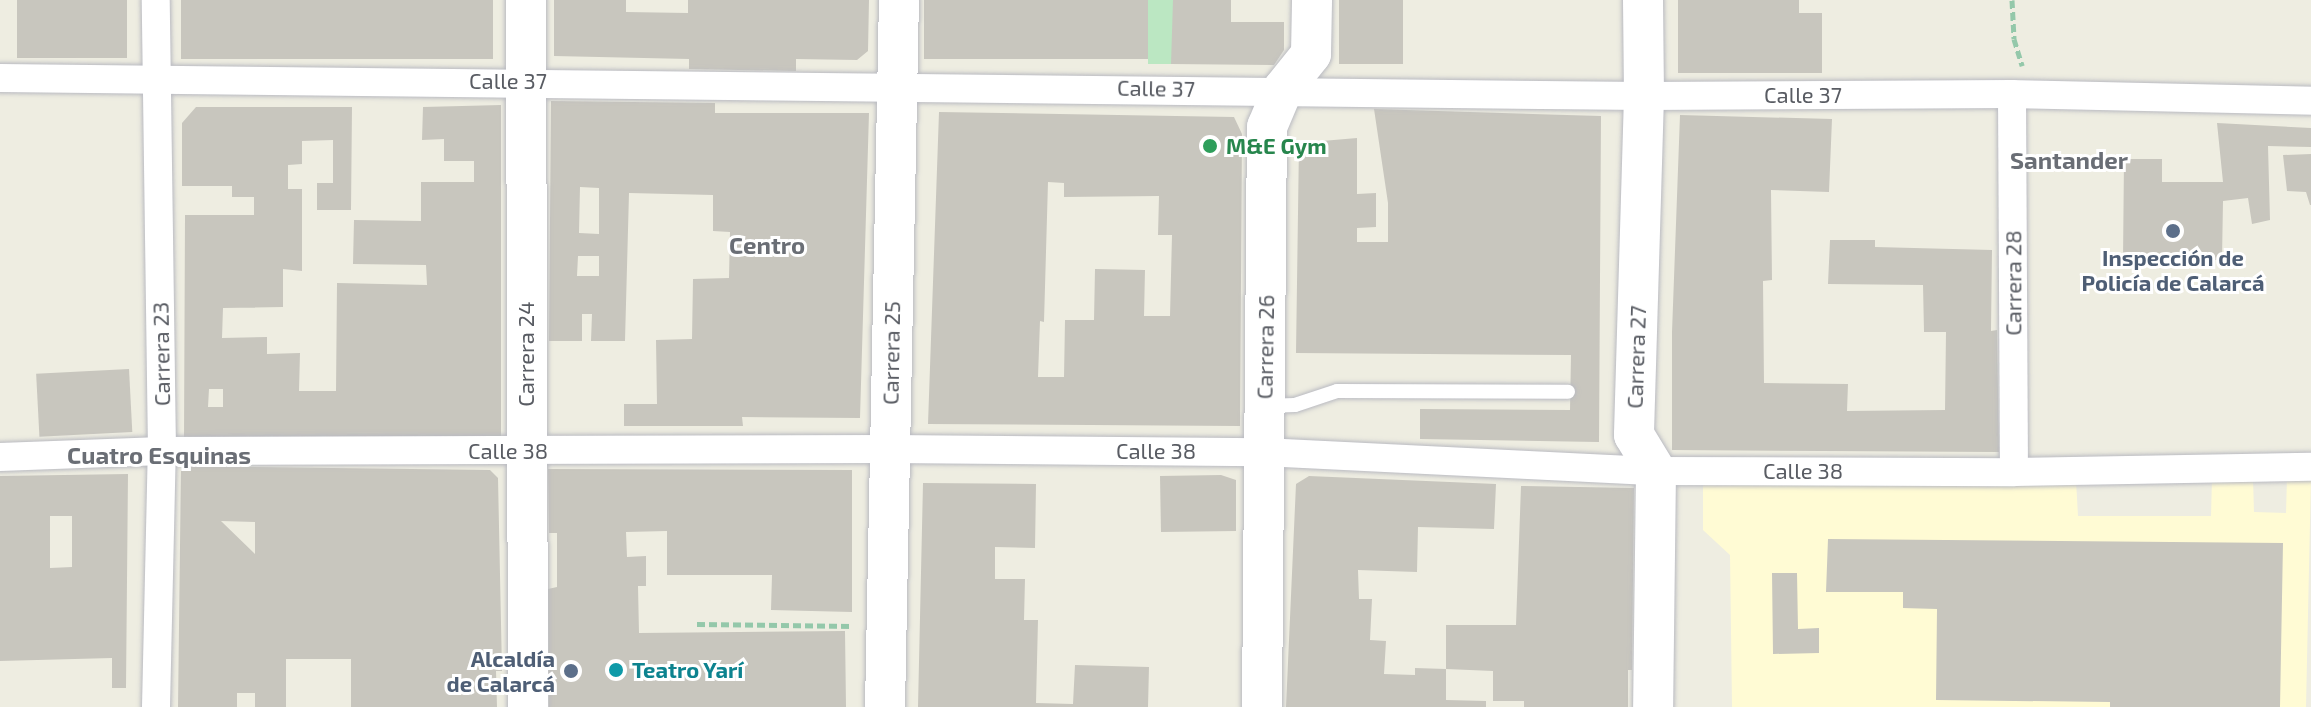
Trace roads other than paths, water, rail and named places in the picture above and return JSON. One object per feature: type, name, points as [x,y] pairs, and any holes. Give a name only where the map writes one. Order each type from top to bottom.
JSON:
[{"type":"street","name":"Carrera 23","points":[[156,0],[162,451],[156,707]]},
{"type":"street","name":"Carrera 24","points":[[526,0],[528,707]]},
{"type":"street","name":"Carrera 25","points":[[885,707],[899,0]]},
{"type":"street","name":"Carrera 26","points":[[1262,707],[1267,127],[1283,89],[1311,54],[1312,0]]},
{"type":"street","name":"Carrera 27","points":[[1643,0],[1644,96],[1634,435],[1656,471]]},
{"type":"street","name":"Calle 37","points":[[0,78],[1283,89],[1644,96],[2021,94],[2311,101]]},
{"type":"street","name":"Carrera 28","points":[[2014,472],[2021,94]]},
{"type":"street","name":"Calle 38","points":[[0,457],[162,451],[889,449],[1263,452],[1656,471],[2014,472],[2311,467]]},
{"type":"street","points":[[1654,705],[1656,471]]},
{"type":"lane","points":[[1265,406],[1295,405],[1337,391],[1568,392]]},
{"type":"place","name":"M&E Gym","points":[[1210,146]]},
{"type":"place","name":"Inspección de Policía de Calarcá","points":[[2173,231]]},
{"type":"place","name":"Teatro Yarí","points":[[616,670]]},
{"type":"place","name":"Alcaldía de Calarcá","points":[[571,671]]},
{"type":"district","name":"Santander","points":[[2069,160]]},
{"type":"district","name":"Centro","points":[[767,245]]},
{"type":"district","name":"Cuatro Esquinas","points":[[159,455]]}]
